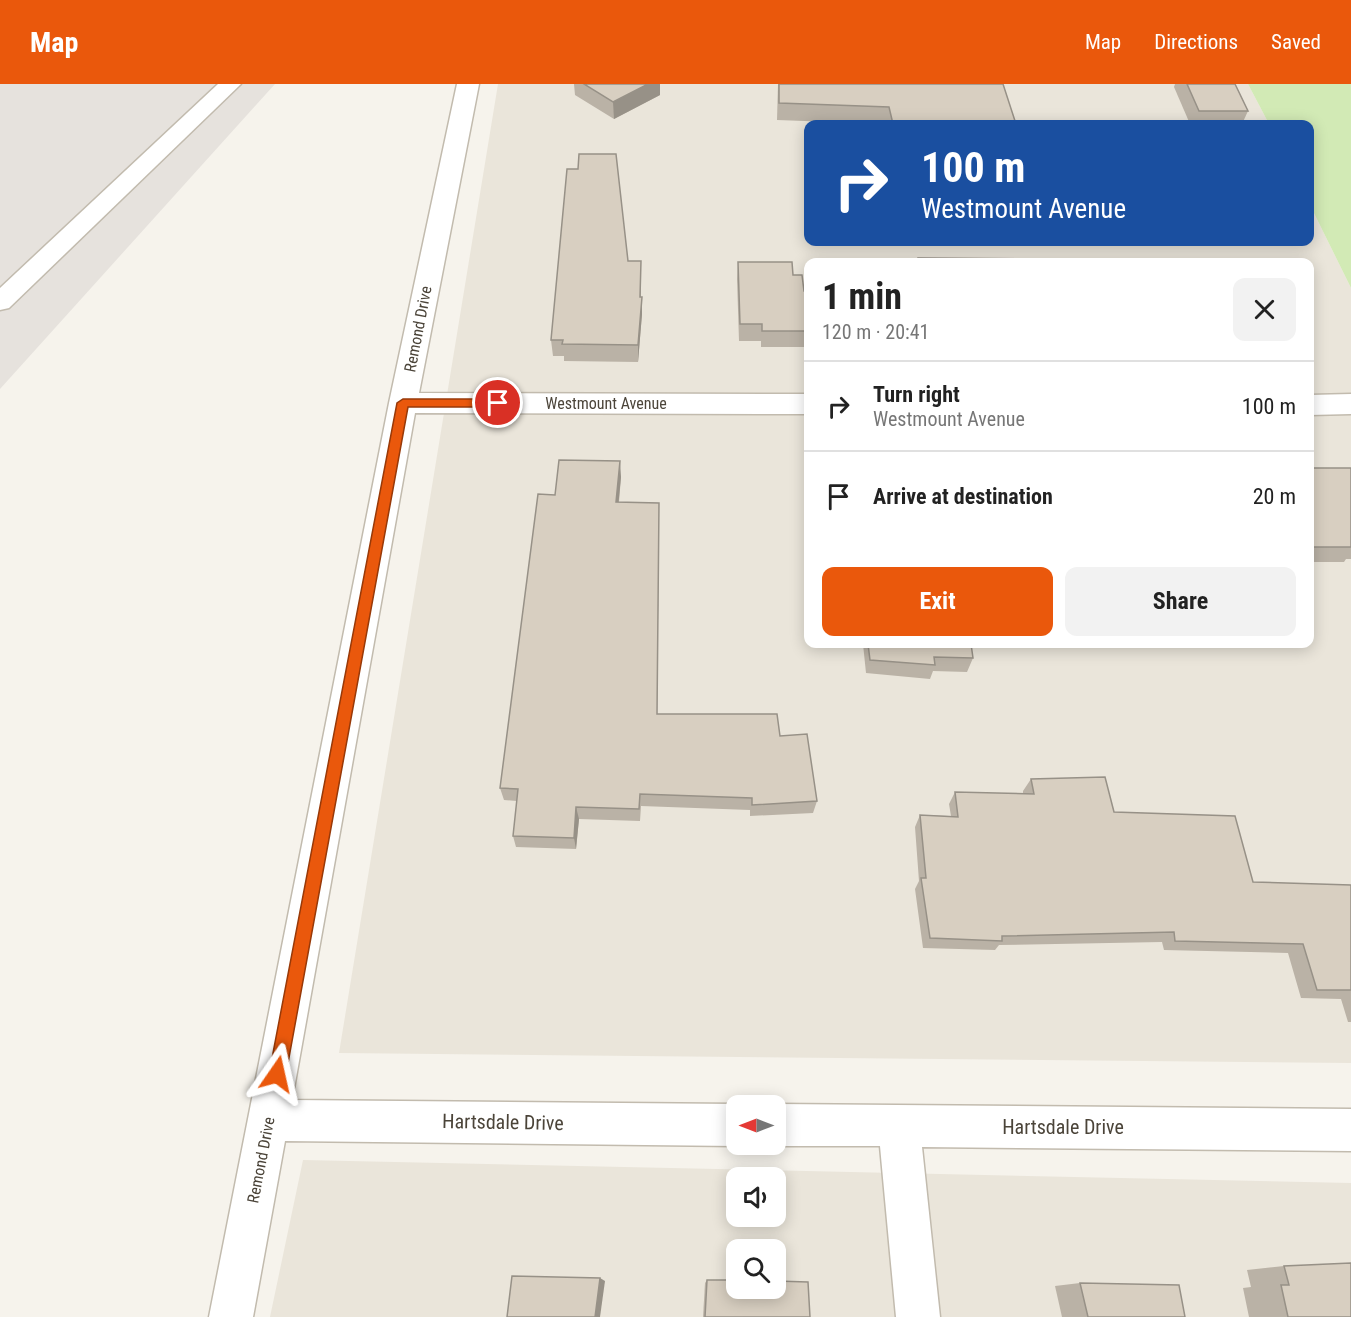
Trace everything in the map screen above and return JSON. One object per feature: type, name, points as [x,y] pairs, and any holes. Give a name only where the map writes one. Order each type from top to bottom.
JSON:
[{"type":"street","points":[[0,302],[230,84]]},
{"type":"street","name":"Remond Drive","points":[[231,1317],[403,403],[468,84]]},
{"type":"street","name":"Westmount Avenue","points":[[403,403],[804,404]]},
{"type":"street","points":[[1314,405],[1351,404]]},
{"type":"street","name":"Hartsdale Drive","points":[[269,1120],[726,1125]]},
{"type":"street","name":"Hartsdale Drive","points":[[786,1125],[1351,1130]]},
{"type":"street","points":[[899,1126],[918,1317]]},
{"type":"shaded area","points":[[0,84],[275,84],[0,389]]},
{"type":"shaded area","points":[[498,84],[1248,84],[1267,120],[804,120],[804,246],[1314,246],[1314,213],[1351,288],[1351,1063],[339,1053]]},
{"type":"shaded area","points":[[303,1160],[726,1169],[726,1227],[786,1227],[786,1171],[1351,1183],[1351,1317],[270,1317]]},
{"type":"green space","points":[[1248,84],[1351,84],[1351,288],[1314,213],[1314,120],[1267,120]]},
{"type":"building","points":[[584,84],[648,84],[613,102]]},
{"type":"building","points":[[779,84],[1003,84],[1015,120],[892,120],[889,107],[779,103]]},
{"type":"building","points":[[1187,84],[1235,84],[1248,111],[1199,111]]},
{"type":"building","points":[[579,154],[616,154],[628,261],[641,261],[640,297],[642,297],[638,345],[562,344],[563,340],[551,340],[567,169],[578,169]]},
{"type":"building","points":[[738,262],[792,262],[793,275],[802,275],[804,331],[762,331],[762,324],[740,324]]},
{"type":"building","points":[[559,460],[620,461],[616,502],[659,503],[657,714],[777,714],[780,736],[807,734],[817,801],[752,805],[752,798],[640,794],[639,809],[576,807],[574,838],[513,836],[518,789],[500,788],[538,494],[555,495]]},
{"type":"building","points":[[1314,468],[1351,468],[1351,547],[1314,547]]},
{"type":"building","points":[[868,648],[972,648],[973,658],[934,657],[935,665],[870,660]]},
{"type":"building","points":[[1105,777],[1114,812],[1235,816],[1253,882],[1351,885],[1351,990],[1317,990],[1303,944],[1175,941],[1174,932],[1002,936],[1002,941],[930,938],[921,878],[926,878],[920,815],[958,817],[955,792],[1034,794],[1031,779]]},
{"type":"building","points":[[1351,1263],[1351,1317],[1288,1317],[1281,1285],[1289,1285],[1284,1266]]},
{"type":"building","points":[[512,1276],[600,1278],[595,1317],[507,1317]]},
{"type":"building","points":[[707,1280],[726,1280],[726,1299],[786,1299],[786,1281],[808,1282],[810,1317],[705,1317]]},
{"type":"building","points":[[1080,1283],[1179,1285],[1185,1317],[1088,1317]]},
{"type":"route","points":[[277,1074],[403,403],[498,403]]}]
